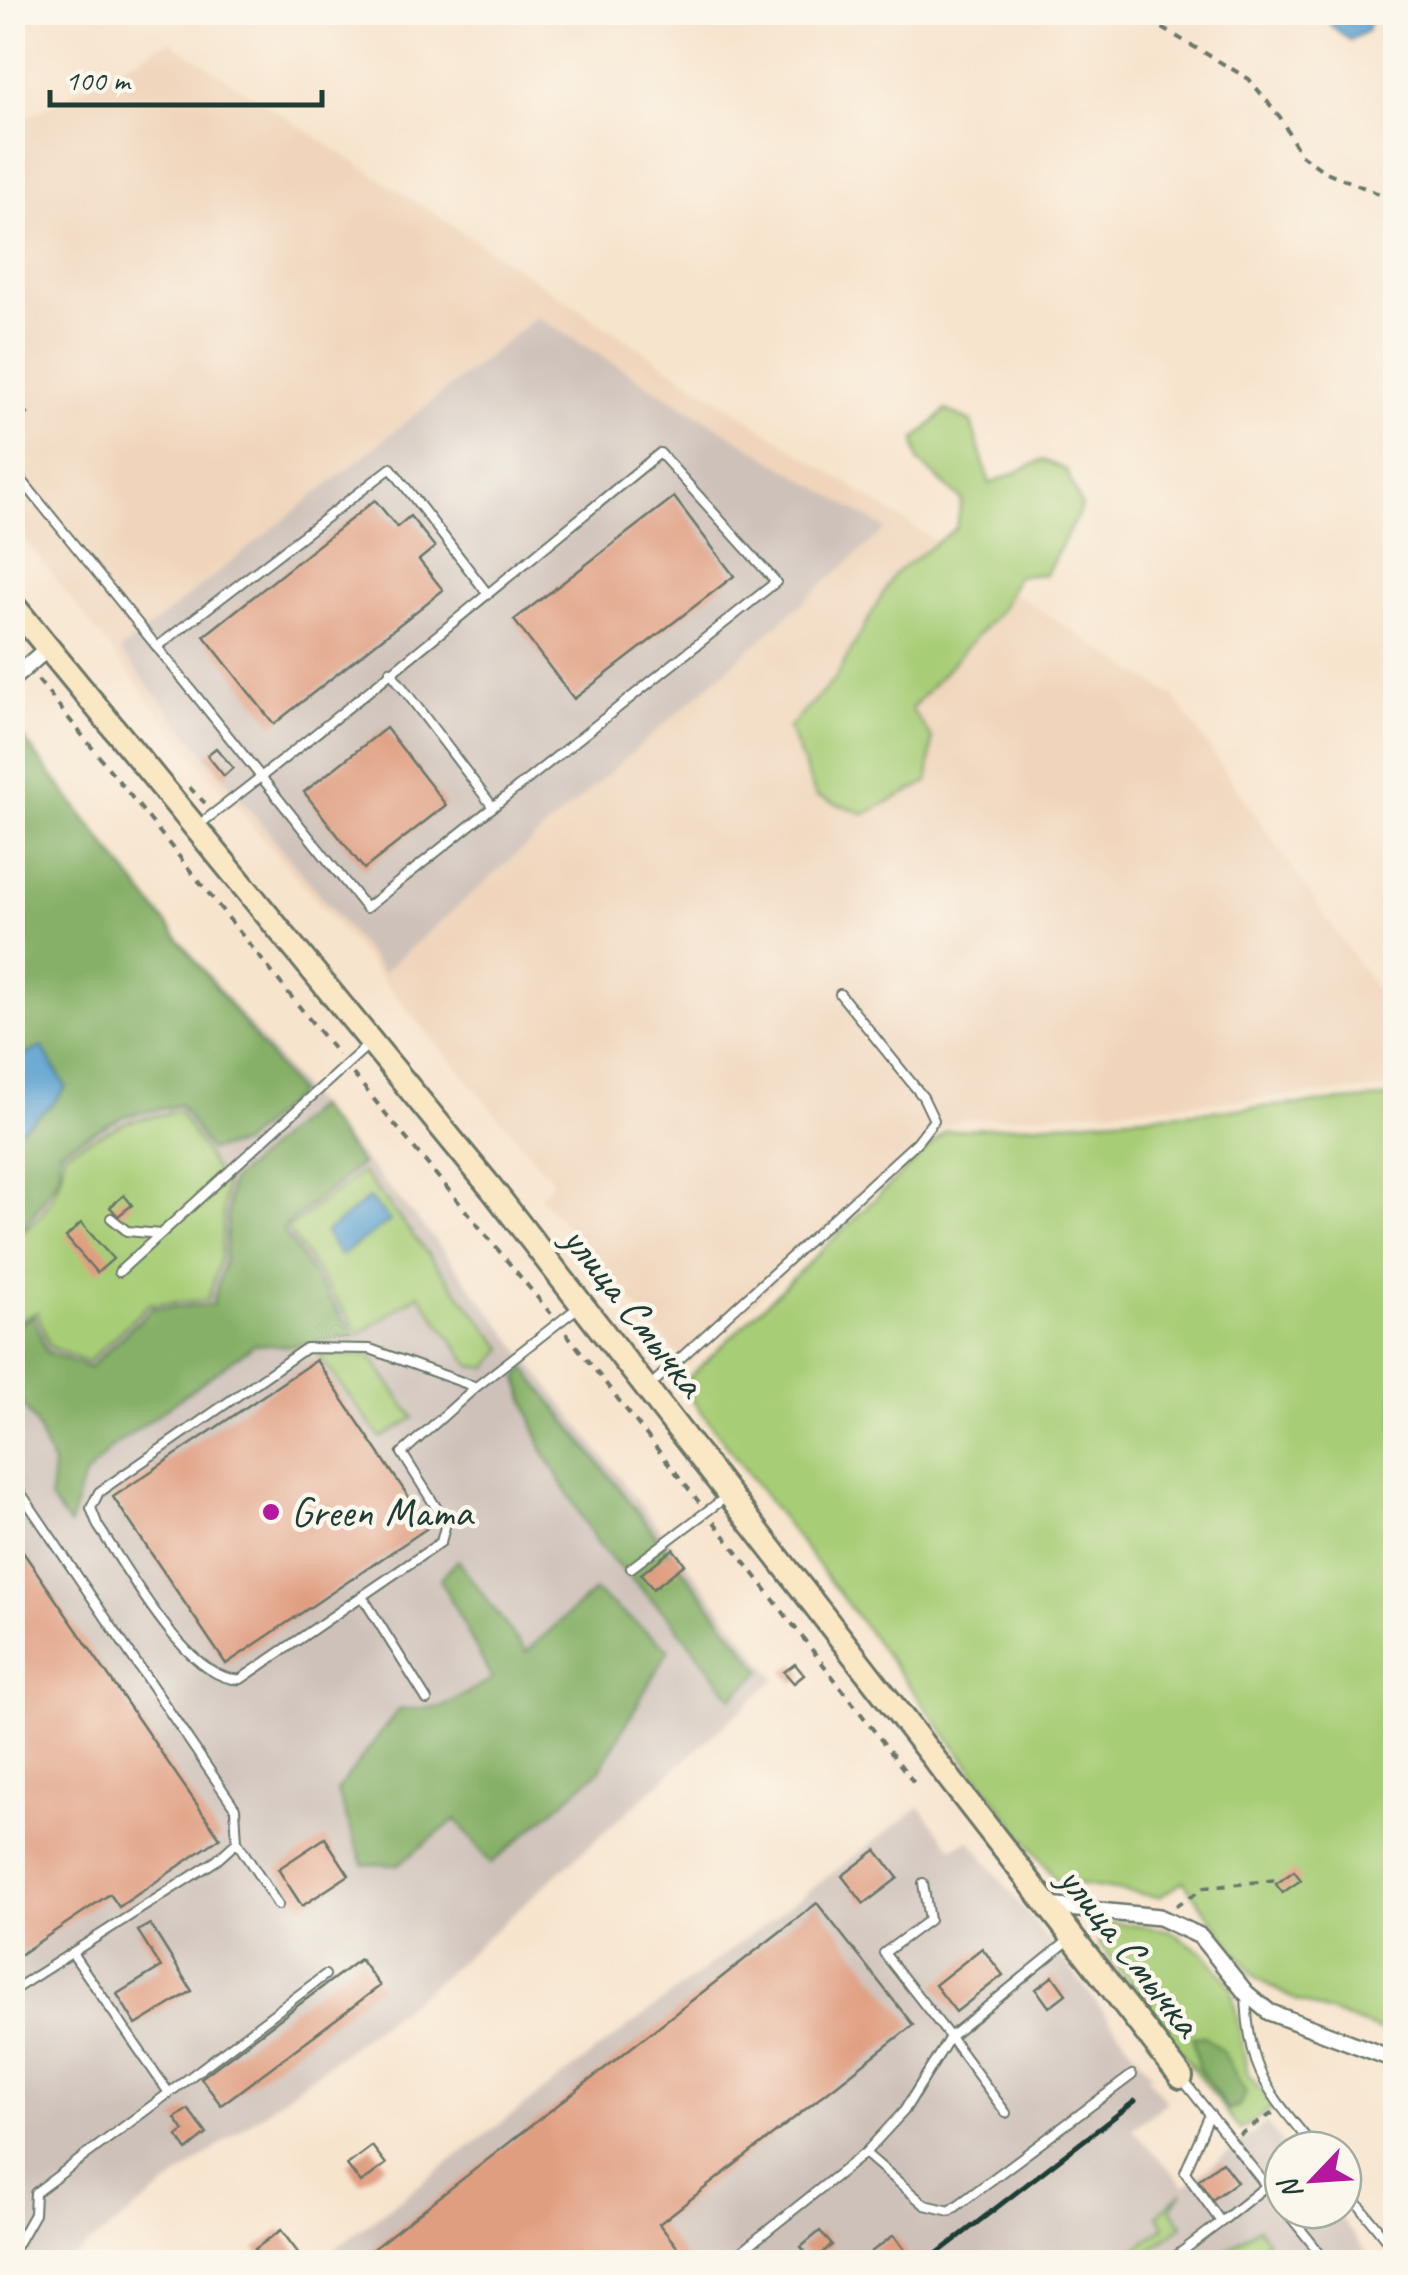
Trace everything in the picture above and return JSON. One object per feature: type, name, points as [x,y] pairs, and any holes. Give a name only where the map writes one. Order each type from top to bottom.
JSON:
[{"type":"street","name":"улица Смычка","points":[[12,604],[582,1304],[1180,2076]]},
{"type":"street","points":[[18,674],[48,648]]},
{"type":"street","points":[[1048,1906],[1159,1917],[1200,1936],[1246,1993],[1295,2025],[1396,2060]]},
{"type":"lane","points":[[12,468],[262,774],[366,908],[776,582],[660,453],[487,592],[390,671],[262,774],[196,827]]},
{"type":"lane","points":[[157,647],[392,468],[487,592]]},
{"type":"lane","points":[[390,671],[493,807]]},
{"type":"lane","points":[[648,1388],[917,1142],[934,1120],[924,1097],[840,994]]},
{"type":"lane","points":[[120,1272],[368,1044]]},
{"type":"lane","points":[[112,1218],[128,1230],[160,1234]]},
{"type":"lane","points":[[476,1387],[370,1349],[306,1348],[99,1492],[91,1508],[190,1657],[226,1680],[241,1679],[441,1542],[446,1523],[402,1453],[476,1387],[582,1304]]},
{"type":"lane","points":[[12,1480],[235,1808],[237,1842],[278,1905]]},
{"type":"lane","points":[[631,1568],[730,1495]]},
{"type":"lane","points":[[362,1596],[428,1700]]},
{"type":"lane","points":[[12,1990],[217,1860],[237,1842]]},
{"type":"lane","points":[[923,1883],[929,1920],[884,1953],[1006,2114]]},
{"type":"lane","points":[[728,2262],[865,2153],[904,2111],[950,2037],[1072,1938]]},
{"type":"lane","points":[[72,1953],[169,2093]]},
{"type":"lane","points":[[12,2253],[34,2214],[35,2193],[325,1975]]},
{"type":"lane","points":[[1246,1993],[1247,2029],[1257,2072],[1301,2130]]},
{"type":"lane","points":[[865,2153],[924,2205],[950,2211],[1132,2075]]},
{"type":"lane","points":[[1180,2076],[1263,2182]]},
{"type":"lane","points":[[1210,2114],[1185,2172],[1221,2222]]},
{"type":"lane","points":[[1168,2262],[1263,2188]]},
{"type":"lane","points":[[1363,2210],[1396,2252]]},
{"type":"lane","points":[[1301,2230],[1327,2262]]},
{"type":"path","points":[[1135,12],[1249,79],[1280,117],[1300,154],[1324,172],[1396,201]]},
{"type":"path","points":[[18,674],[42,682],[558,1323],[918,1788]]},
{"type":"path","points":[[1159,1917],[1204,1888],[1276,1880]]},
{"type":"path","points":[[1242,2134],[1270,2115]]},
{"type":"shaded area","points":[[169,41],[1174,697],[1395,1017],[1395,1088],[963,1120],[944,1127],[687,1365],[540,1197],[553,1181],[186,747],[13,524],[13,125]]},
{"type":"shaded area","points":[[537,317],[886,529],[383,972],[120,651]]},
{"type":"shaded area","points":[[12,733],[316,1106],[434,1239],[776,1679],[440,1979],[66,2262],[12,2262]]},
{"type":"shaded area","points":[[920,1807],[952,1848],[970,1840],[1152,2074],[1147,2076],[1167,2102],[1132,2129],[1185,2186],[1266,2123],[1271,2130],[1263,2130],[1263,2230],[1350,2230],[1375,2262],[317,2262]]},
{"type":"green space","points":[[946,410],[971,422],[990,484],[1043,460],[1066,470],[1082,507],[1046,574],[1017,576],[1002,608],[911,709],[932,738],[928,782],[865,814],[816,796],[789,728],[835,679],[894,574],[956,528],[962,500],[918,461],[915,440]]},
{"type":"green space","points":[[13,733],[20,734],[298,1093],[242,1144],[209,1150],[180,1105],[125,1116],[59,1150],[60,1175],[24,1229],[13,1232],[13,1134],[53,1104],[42,1047],[13,1061]]},
{"type":"green space","points":[[1395,1097],[1395,2036],[1296,2000],[1256,1978],[1183,1881],[1160,1897],[1057,1881],[681,1385],[946,1131]]},
{"type":"green space","points":[[316,1106],[361,1164],[282,1229],[355,1336],[290,1346],[255,1344],[110,1449],[83,1479],[70,1526],[50,1499],[53,1465],[36,1424],[13,1390],[13,1329],[33,1315],[46,1351],[89,1368],[152,1308],[212,1305],[225,1259],[230,1182]]},
{"type":"green space","points":[[179,1111],[225,1185],[221,1256],[208,1300],[149,1304],[87,1363],[49,1346],[37,1312],[13,1323],[12,1236],[42,1214],[60,1177],[64,1152],[126,1122]]},
{"type":"green space","points":[[362,1172],[504,1349],[487,1368],[471,1366],[419,1294],[360,1334],[287,1229]]},
{"type":"green space","points":[[369,1355],[414,1418],[381,1438],[319,1356]]},
{"type":"green space","points":[[525,1368],[762,1671],[732,1698],[672,1620],[599,1546],[543,1451],[518,1379]]},
{"type":"green space","points":[[457,1560],[526,1652],[594,1591],[669,1649],[599,1771],[491,1864],[456,1819],[398,1865],[363,1864],[337,1791],[398,1710],[442,1707],[492,1679],[440,1579]]},
{"type":"green space","points":[[1109,1922],[1169,1930],[1205,1954],[1231,1986],[1248,2074],[1274,2107],[1240,2130],[1099,1943],[1099,1927]]},
{"type":"green space","points":[[1204,2036],[1223,2052],[1246,2093],[1239,2106],[1228,2110],[1198,2067],[1193,2037]]},
{"type":"green space","points":[[1183,2192],[1171,2209],[1183,2225],[1136,2262],[1120,2262],[1165,2226],[1157,2216]]},
{"type":"green space","points":[[1258,2227],[1267,2240],[1257,2253],[1237,2262],[1212,2262]]},
{"type":"water","points":[[1342,12],[1361,13],[1370,19],[1367,31],[1350,40],[1330,25]]},
{"type":"water","points":[[42,1047],[66,1087],[53,1104],[13,1134],[13,1061]]},
{"type":"water","points":[[369,1198],[390,1221],[340,1256],[325,1233]]},
{"type":"building","points":[[12,393],[28,414],[12,426]]},
{"type":"building","points":[[674,497],[734,576],[574,699],[514,620]]},
{"type":"building","points":[[375,500],[397,527],[410,516],[435,547],[419,560],[443,590],[274,724],[204,636]]},
{"type":"building","points":[[386,728],[446,805],[364,869],[304,792]]},
{"type":"building","points":[[216,748],[233,768],[224,776],[207,755]]},
{"type":"building","points":[[124,1195],[132,1205],[118,1216],[110,1207]]},
{"type":"building","points":[[81,1223],[113,1259],[97,1273],[66,1237]]},
{"type":"building","name":"Green Mama","points":[[316,1360],[429,1527],[226,1664],[113,1497]]},
{"type":"building","points":[[12,1536],[220,1838],[119,1907],[110,1894],[12,1960]]},
{"type":"building","points":[[673,1549],[685,1564],[653,1589],[641,1574]]},
{"type":"building","points":[[795,1664],[804,1675],[794,1683],[784,1672]]},
{"type":"building","points":[[325,1838],[349,1875],[302,1906],[278,1869]]},
{"type":"building","points":[[876,1850],[898,1878],[864,1904],[842,1876]]},
{"type":"building","points":[[1294,1871],[1301,1880],[1282,1893],[1276,1884]]},
{"type":"building","points":[[817,1903],[913,2025],[659,2224],[689,2262],[356,2262]]},
{"type":"building","points":[[150,1924],[192,1991],[136,2025],[117,1994],[161,1967],[138,1931]]},
{"type":"building","points":[[982,1948],[1003,1975],[956,2012],[935,1985]]},
{"type":"building","points":[[360,1959],[380,1986],[221,2105],[201,2078]]},
{"type":"building","points":[[1053,1976],[1066,1994],[1049,2007],[1036,1989]]},
{"type":"building","points":[[188,2109],[207,2134],[187,2150],[177,2136],[184,2131],[175,2118]]},
{"type":"building","points":[[372,2146],[386,2164],[361,2183],[347,2165]]},
{"type":"building","points":[[1222,2162],[1237,2182],[1212,2200],[1198,2180]]},
{"type":"building","points":[[281,2230],[305,2262],[252,2262],[261,2256],[255,2249]]},
{"type":"building","points":[[820,2231],[832,2245],[812,2261],[801,2247]]},
{"type":"building","points":[[894,2235],[909,2256],[901,2262],[879,2262],[871,2252]]},
{"type":"railway","points":[[926,2262],[1135,2101]]},
{"type":"place","name":"Green Mama","points":[[271,1512]]}]
